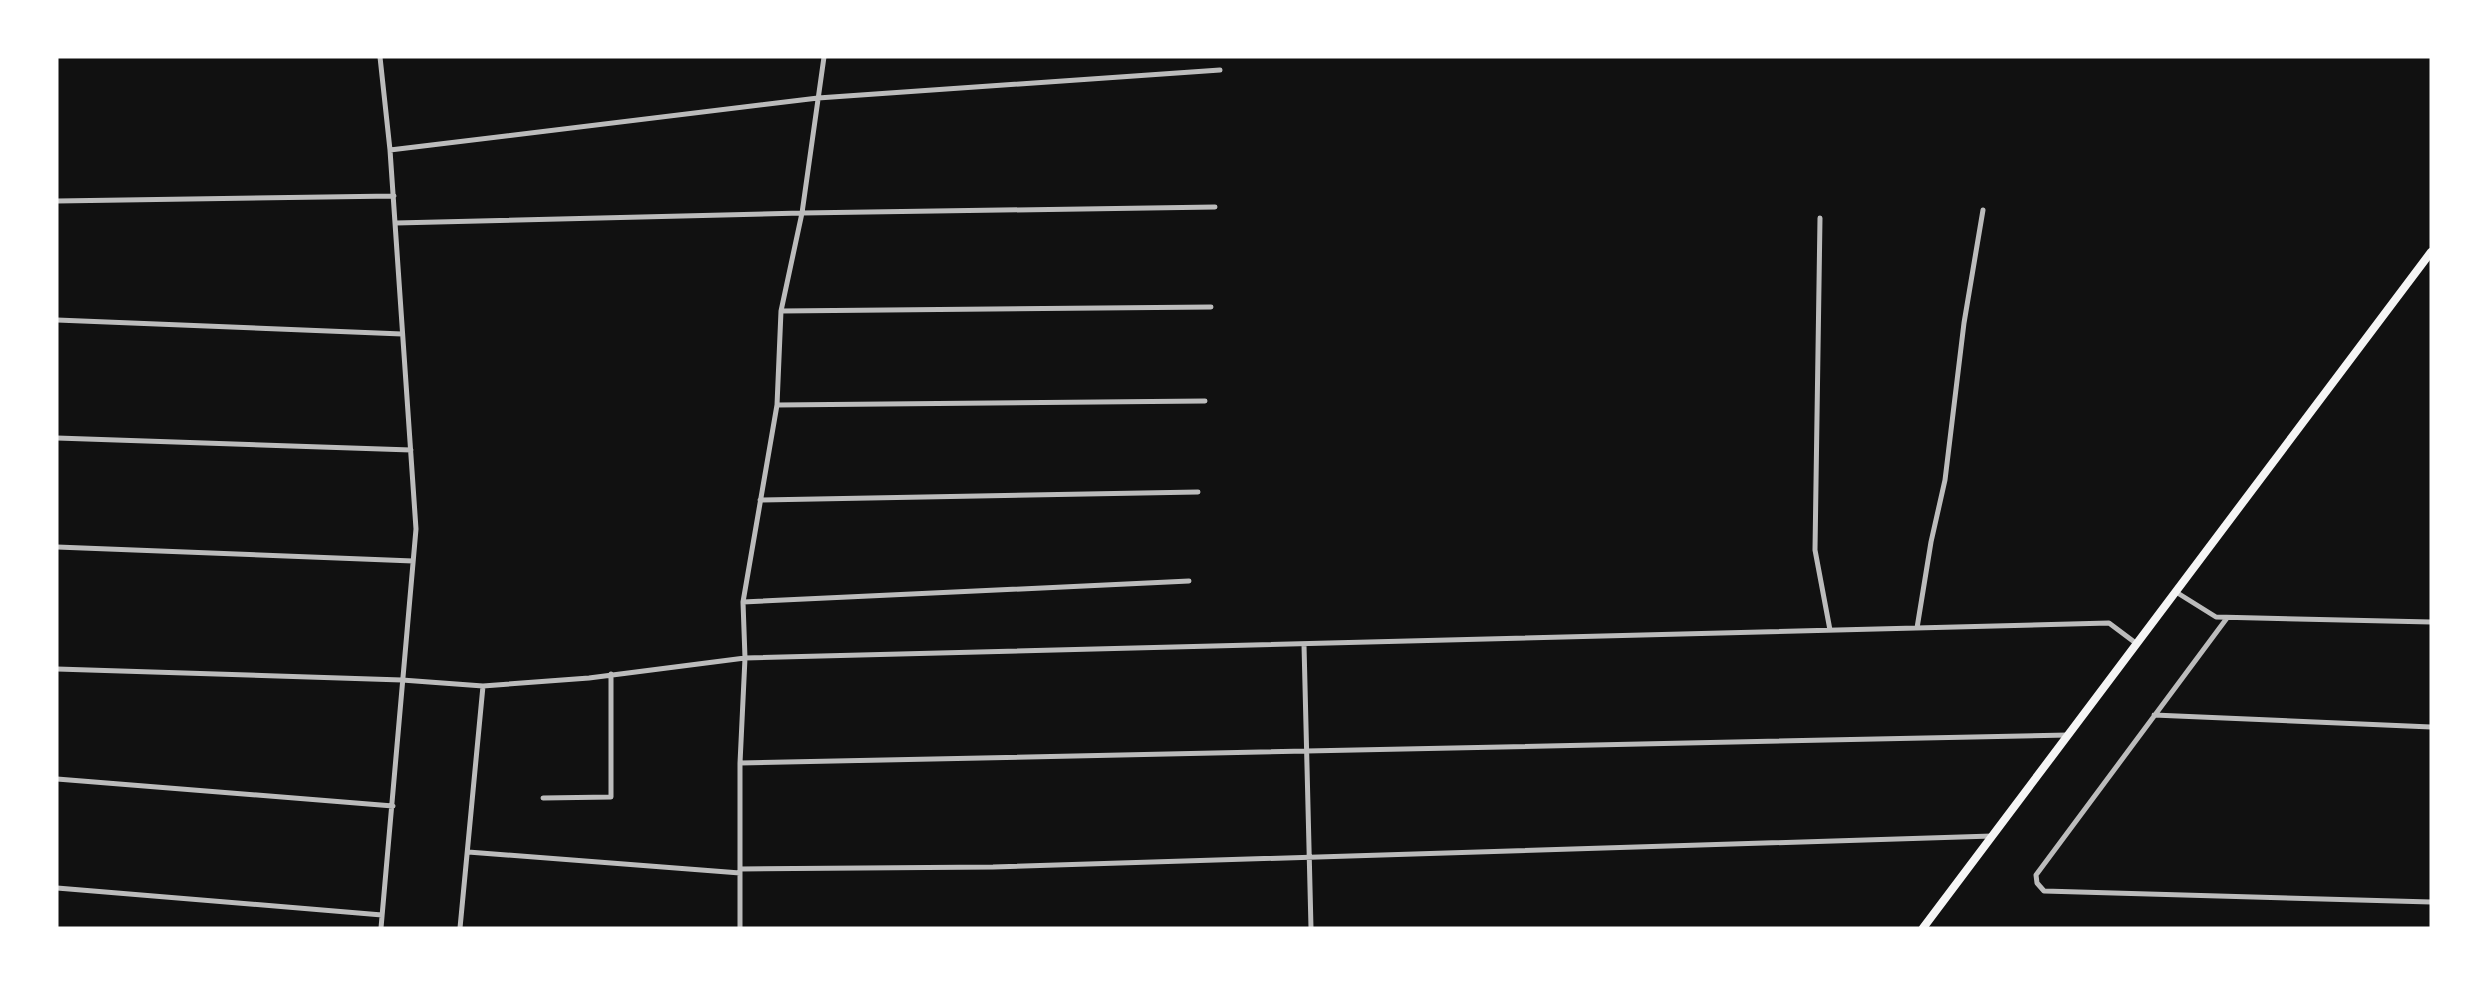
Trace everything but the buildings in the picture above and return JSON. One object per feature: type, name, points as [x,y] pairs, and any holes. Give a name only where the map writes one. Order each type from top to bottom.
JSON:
[{"type":"main road","points":[[1923,928],[2431,252]]},
{"type":"street","points":[[380,57],[394,196],[416,530],[381,928]]},
{"type":"street","points":[[740,928],[741,763],[745,658],[743,602],[777,405],[781,311],[802,213],[824,57]]},
{"type":"street","points":[[390,150],[818,98],[1220,70]]},
{"type":"street","points":[[57,201],[394,196]]},
{"type":"street","points":[[396,223],[802,213],[1215,207]]},
{"type":"street","points":[[1917,628],[1930,542],[1945,480],[1969,292],[1983,210]]},
{"type":"street","points":[[1820,218],[1815,550],[1830,630]]},
{"type":"street","points":[[781,311],[1211,307]]},
{"type":"street","points":[[57,320],[402,334]]},
{"type":"street","points":[[777,405],[1205,401]]},
{"type":"street","points":[[57,438],[411,450]]},
{"type":"street","points":[[760,500],[1198,492]]},
{"type":"street","points":[[57,547],[413,561]]},
{"type":"street","points":[[743,602],[1189,581]]},
{"type":"street","points":[[2176,592],[2210,614],[2227,618],[2431,622]]},
{"type":"street","points":[[2227,618],[2036,875],[2037,884],[2044,891],[2431,902]]},
{"type":"street","points":[[57,669],[402,680],[483,686],[589,678],[745,658],[1830,630],[2109,623],[2137,644]]},
{"type":"street","points":[[1304,645],[1311,928]]},
{"type":"street","points":[[543,798],[611,797],[611,674]]},
{"type":"street","points":[[460,928],[483,686]]},
{"type":"street","points":[[2154,716],[2431,727]]},
{"type":"street","points":[[741,763],[2068,735]]},
{"type":"street","points":[[57,779],[393,806]]},
{"type":"street","points":[[468,852],[740,871],[993,867],[1992,836]]},
{"type":"street","points":[[57,888],[382,915]]}]
